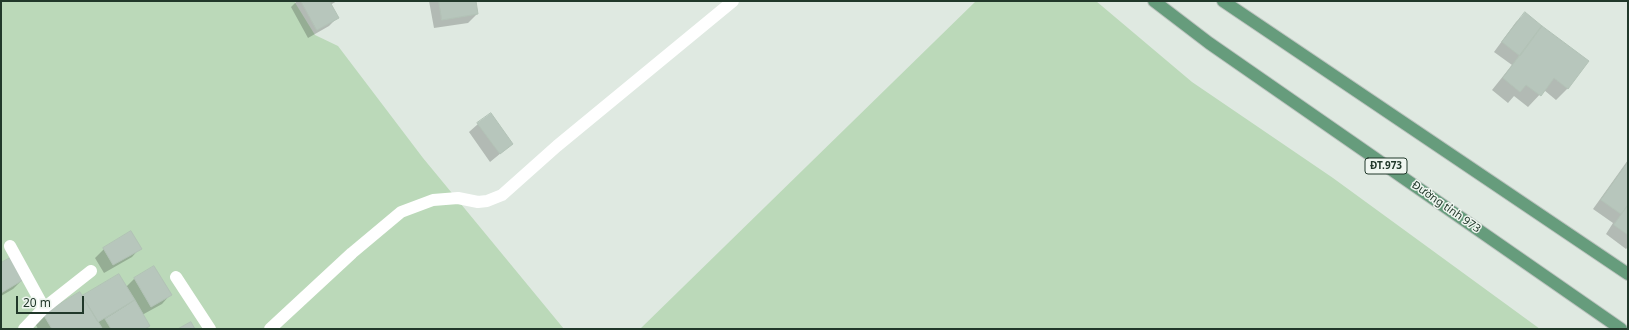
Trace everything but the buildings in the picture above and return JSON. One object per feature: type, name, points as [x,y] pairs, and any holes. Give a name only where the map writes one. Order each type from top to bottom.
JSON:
[{"type":"main road","name":"Đường tỉnh 973","points":[[1154,1],[1209,43],[1621,329]]},
{"type":"main road","points":[[1223,1],[1628,274]]},
{"type":"street","points":[[270,329],[352,253],[401,212],[433,200],[458,198],[478,202],[487,201],[502,194],[557,146],[734,1]]},
{"type":"street","points":[[10,246],[44,308]]},
{"type":"street","points":[[24,329],[44,308],[92,271]]},
{"type":"street","points":[[176,277],[210,329]]},
{"type":"green space","points":[[1,1],[294,1],[315,35],[338,46],[423,158],[564,329],[1,329]]},
{"type":"green space","points":[[976,1],[1096,1],[1192,82],[1333,178],[1540,329],[640,329]]}]
